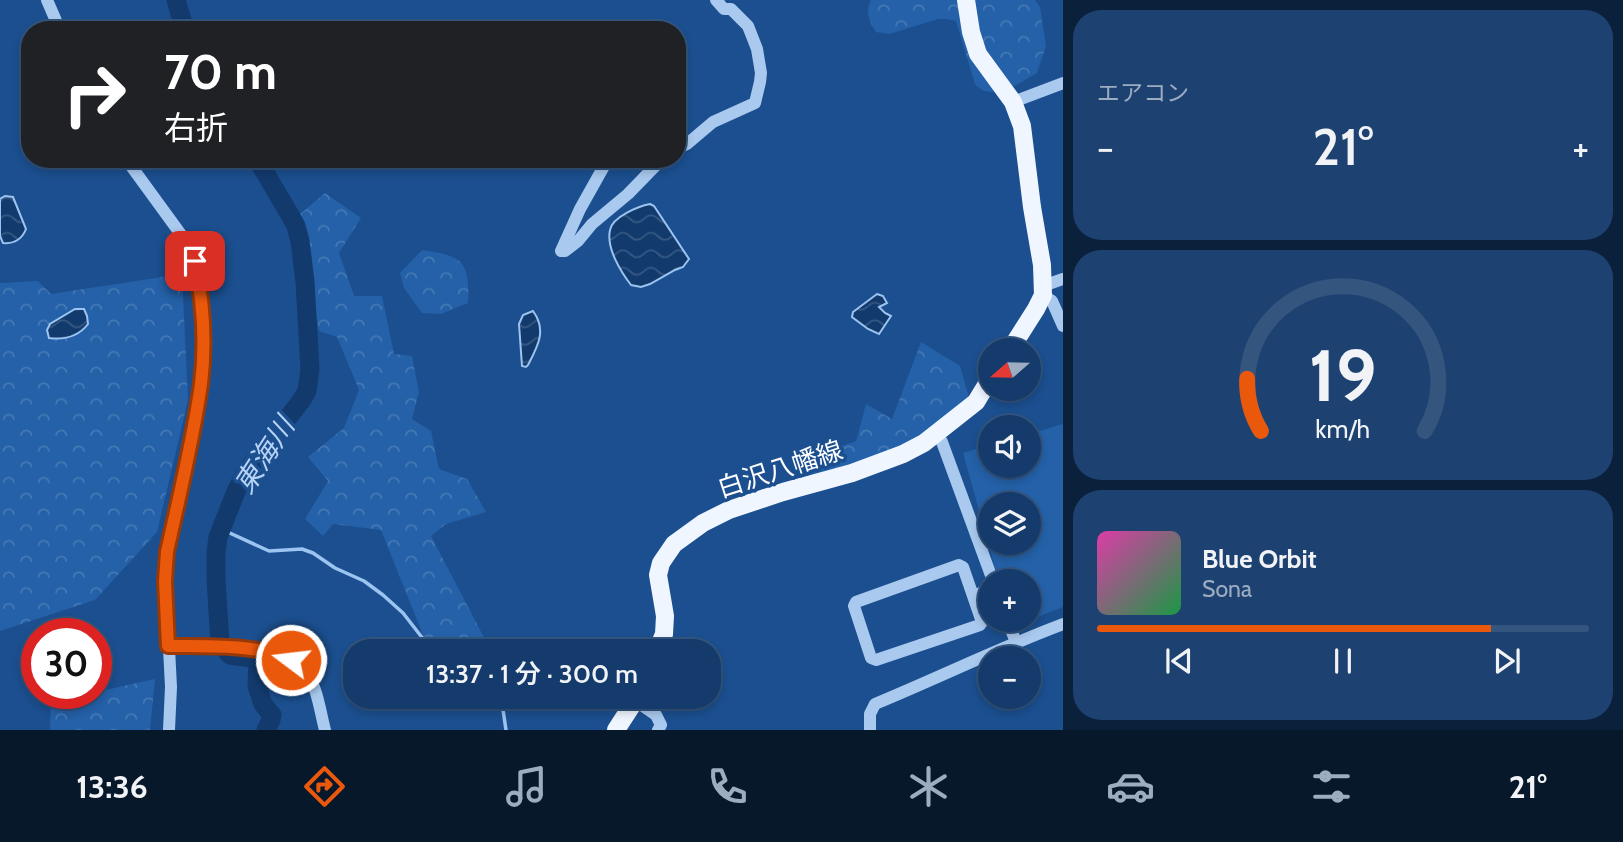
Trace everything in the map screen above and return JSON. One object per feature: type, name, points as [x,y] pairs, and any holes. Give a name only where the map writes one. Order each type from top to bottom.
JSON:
[{"type":"main road","points":[[966,0],[978,54],[1013,102],[1022,126],[1042,265],[1043,290],[1036,309],[1018,338]]},
{"type":"main road","name":"白沢八幡線","points":[[662,639],[665,616],[659,575],[661,563],[674,544],[703,523],[729,510],[852,473],[903,454],[937,434],[978,399]]},
{"type":"main road","points":[[616,730],[630,709]]},
{"type":"street","points":[[47,0],[56,21]]},
{"type":"street","points":[[686,143],[713,122],[755,103],[760,82],[757,49],[748,26],[731,9],[724,9],[716,0]]},
{"type":"street","points":[[1013,102],[1063,83]]},
{"type":"street","points":[[133,168],[185,240],[195,261],[203,341],[201,383],[167,552],[165,581],[171,687],[169,730]]},
{"type":"street","points":[[603,168],[561,251],[578,241],[592,224],[628,194],[653,168]]},
{"type":"street","points":[[1063,279],[1043,290],[1052,301],[1063,326]]},
{"type":"street","points":[[937,434],[989,569]]},
{"type":"street","points":[[959,565],[963,567],[973,596],[982,622],[980,625],[876,660],[871,658],[854,606],[856,602],[959,565]]},
{"type":"street","points":[[973,596],[978,594]]},
{"type":"street","points":[[870,730],[870,714],[874,705],[1063,624]]},
{"type":"street","points":[[1012,632],[1016,642]]},
{"type":"street","points":[[168,646],[213,646],[280,654],[303,668],[312,683],[325,730]]},
{"type":"street","points":[[649,709],[661,725],[659,730]]},
{"type":"green space","points":[[871,0],[1035,0],[1040,7],[1046,46],[1037,73],[1005,90],[984,91],[975,84],[956,21],[938,19],[889,34],[876,32],[869,16]]},
{"type":"green space","points":[[325,193],[361,218],[339,253],[354,296],[382,296],[394,354],[412,356],[419,392],[412,419],[431,431],[439,469],[467,479],[486,512],[446,524],[431,536],[485,639],[425,639],[381,530],[333,524],[323,536],[305,519],[328,481],[308,457],[344,428],[359,390],[337,337],[319,331],[299,215]]},
{"type":"green space","points":[[422,250],[455,258],[461,263],[467,277],[468,303],[441,314],[422,313],[404,288],[400,273]]},
{"type":"green space","points":[[182,274],[188,400],[157,532],[95,600],[40,618],[21,618],[21,624],[0,631],[0,283],[38,281],[51,294]]},
{"type":"green space","points":[[921,342],[960,366],[970,401],[922,439],[807,482],[811,457],[856,441],[866,404],[892,419]]},
{"type":"green space","points":[[1063,424],[1063,607],[1041,616],[1041,569],[996,569],[991,555],[1041,555],[1041,492],[978,492],[978,507],[963,453],[978,449],[978,478],[1041,478],[1041,430]]},
{"type":"green space","points":[[155,679],[150,730],[50,730],[51,709],[112,709],[112,688]]},
{"type":"water","points":[[5,196],[13,197],[26,229],[22,236],[11,243],[3,243],[0,236],[0,199]]},
{"type":"water","points":[[650,204],[654,206],[689,259],[683,267],[641,287],[631,285],[619,267],[609,237],[616,221],[633,210]]},
{"type":"water","points":[[877,294],[883,296],[887,303],[879,307],[891,316],[879,334],[852,317],[853,312]]},
{"type":"water","points":[[75,309],[84,309],[88,324],[71,337],[49,338],[47,330],[50,324]]},
{"type":"water","points":[[533,311],[540,325],[540,338],[526,367],[522,366],[519,324],[523,315]]},
{"type":"waterway","name":"東海川","points":[[176,0],[182,21]]},
{"type":"waterway","name":"東海川","points":[[262,168],[296,226],[300,241],[310,369],[307,391],[301,401],[248,469],[237,489],[218,537],[216,579],[220,643],[230,655],[258,659],[257,686],[263,704],[272,715],[266,730]]},
{"type":"waterway","points":[[221,529],[269,551],[302,549],[313,553],[335,568],[364,581],[383,595],[403,613],[423,639]]},
{"type":"waterway","points":[[503,709],[506,730]]},
{"type":"route","points":[[195,261],[203,341],[201,383],[167,552],[165,581],[168,646],[213,646],[267,652],[280,654],[291,660]]}]
